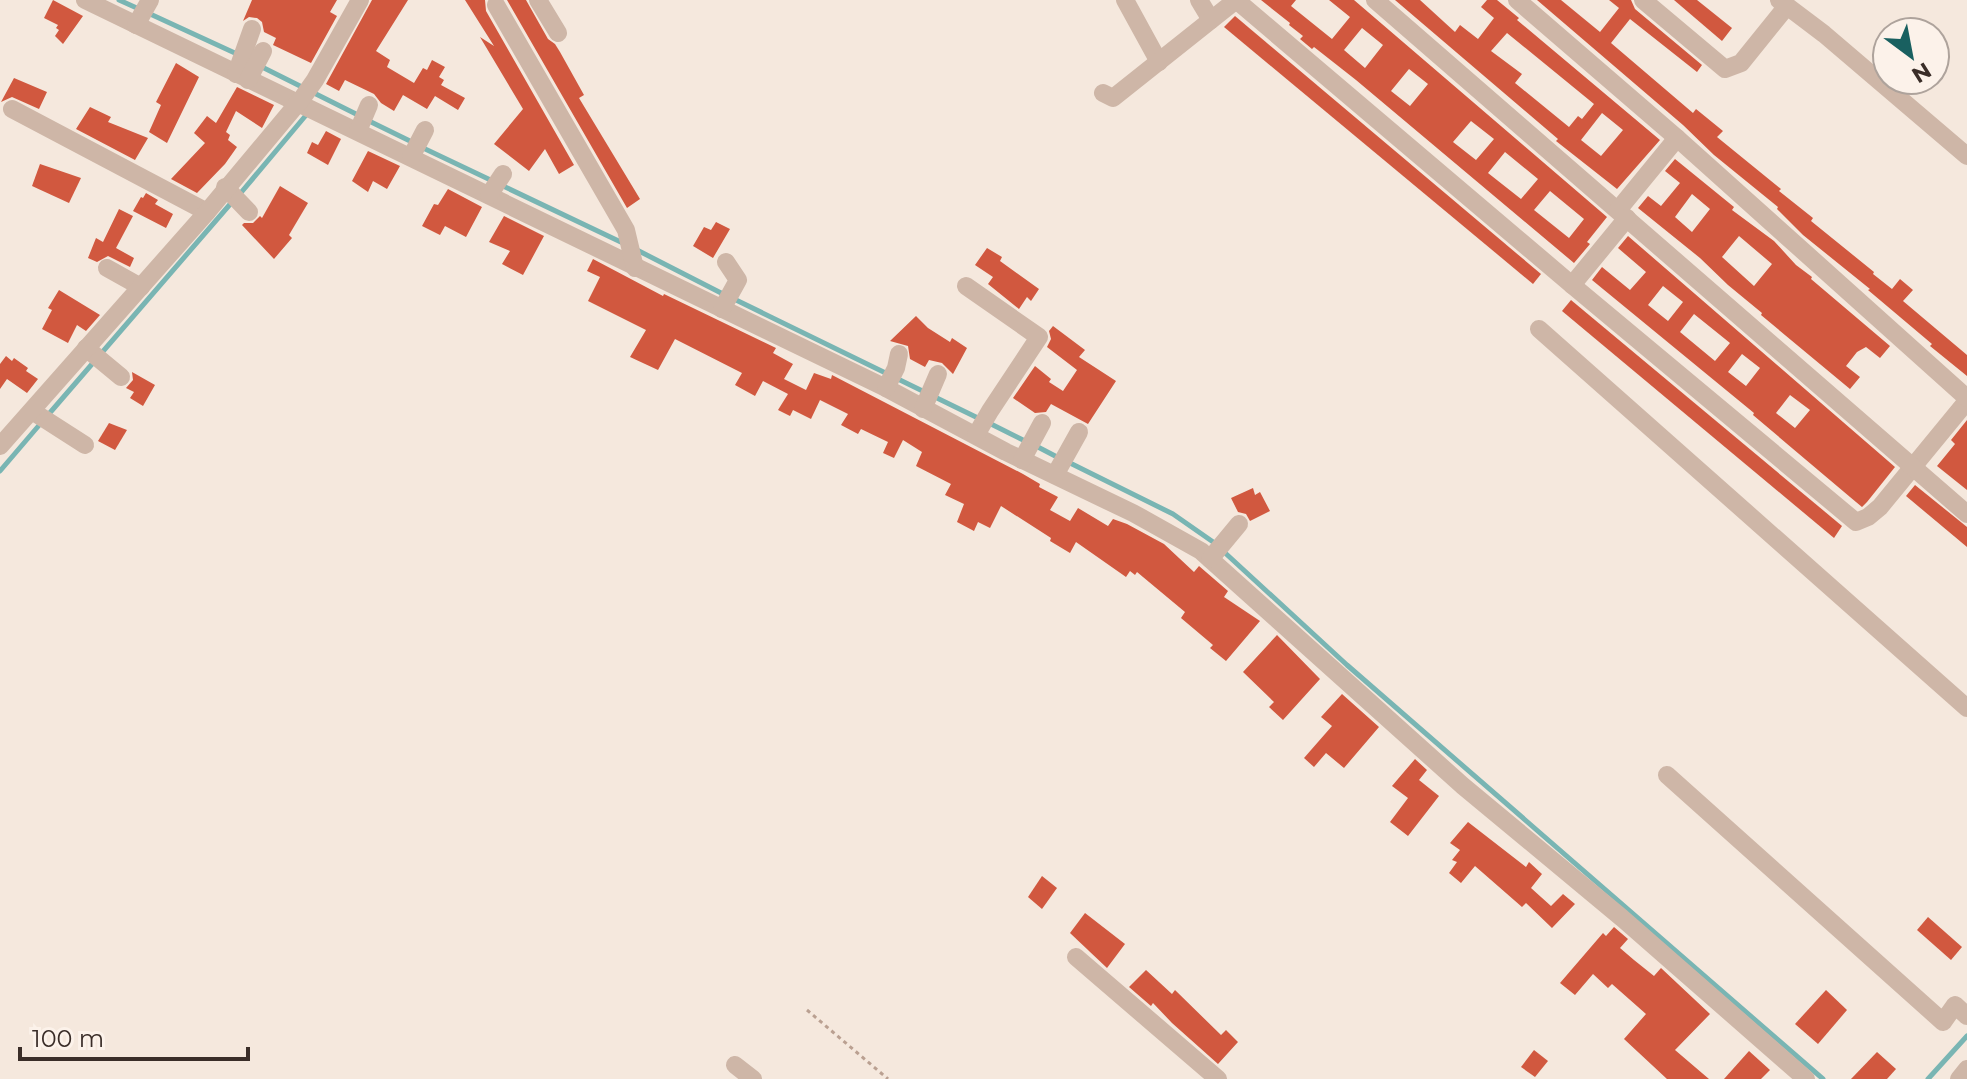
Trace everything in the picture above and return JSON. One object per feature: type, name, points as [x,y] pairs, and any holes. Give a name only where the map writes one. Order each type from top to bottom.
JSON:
[{"type":"street","points":[[85,0],[143,12],[249,59],[306,105],[364,117],[497,183],[635,267],[724,307],[893,372],[982,425],[1032,442],[1057,471],[1212,556],[1463,786],[1622,918],[1806,1079]]},
{"type":"street","points":[[0,446],[42,419],[102,362],[141,287],[207,212],[236,199],[306,105],[315,80],[360,0]]},
{"type":"street","points":[[538,0],[558,33]]},
{"type":"street","points":[[1125,0],[1159,62]]},
{"type":"street","points":[[1199,0],[1211,20]]},
{"type":"street","points":[[1103,93],[1113,98],[1235,0],[1856,522],[1868,517],[1880,507],[1967,400],[1677,138],[1517,0]]},
{"type":"street","points":[[1375,0],[1967,514]]},
{"type":"street","points":[[1643,0],[1725,69],[1741,63],[1783,3],[1967,156]]},
{"type":"street","points":[[496,5],[626,230],[635,267]]},
{"type":"street","points":[[12,109],[207,212]]},
{"type":"street","points":[[1572,285],[1677,138]]},
{"type":"street","points":[[724,307],[738,280],[726,262]]},
{"type":"street","points":[[107,268],[141,287]]},
{"type":"street","points":[[966,286],[1039,335],[982,425]]},
{"type":"street","points":[[1539,329],[1967,708]]},
{"type":"street","points":[[42,419],[85,445]]},
{"type":"street","points":[[1057,471],[1079,432]]},
{"type":"street","points":[[1212,556],[1234,530]]},
{"type":"street","points":[[1667,775],[1943,1022],[1961,1011]]},
{"type":"street","points":[[1076,957],[1218,1079]]},
{"type":"street","points":[[735,1065],[753,1079]]},
{"type":"street","points":[[1959,1079],[1967,1069]]},
{"type":"path","points":[[807,1010],[888,1079]]},
{"type":"building","points":[[53,0],[83,16],[63,44],[55,36],[58,25],[44,18]]},
{"type":"building","points":[[252,0],[337,0],[330,12],[337,16],[311,63],[273,45],[276,38],[264,32],[262,22],[257,18],[249,17],[243,21]]},
{"type":"building","points":[[372,0],[408,0],[376,51],[390,60],[387,67],[414,83],[432,60],[445,67],[439,77],[444,80],[441,85],[465,98],[458,110],[435,96],[427,109],[403,95],[394,111],[374,94],[345,80],[339,91],[326,84]]},
{"type":"building","points":[[465,0],[485,0],[486,11],[574,165],[559,174],[545,149],[529,171],[494,144],[523,109],[480,37],[494,46]]},
{"type":"building","points":[[507,0],[526,0],[548,39],[560,52],[584,95],[579,98],[640,199],[627,208]]},
{"type":"building","points":[[1261,0],[1296,0],[1291,6],[1332,39],[1350,17],[1329,0],[1354,0],[1607,217],[1587,242],[1590,244],[1574,263],[1356,80],[1300,39],[1303,36]],"holes":[[[1362,28],[1383,45],[1365,68],[1344,50]],[[1409,69],[1428,84],[1410,106],[1391,91]],[[1471,121],[1494,139],[1476,160],[1453,142]],[[1505,152],[1538,179],[1521,199],[1488,173]],[[1550,191],[1584,219],[1569,238],[1534,210]]]},
{"type":"building","points":[[1395,0],[1420,0],[1455,32],[1460,25],[1478,39],[1494,18],[1481,7],[1487,0],[1497,0],[1660,140],[1617,189],[1556,141],[1558,139]],"holes":[[[1507,33],[1594,104],[1582,119],[1578,116],[1569,127],[1515,83],[1522,74],[1491,51]],[[1602,113],[1623,130],[1601,156],[1581,140]]]},
{"type":"building","points":[[1537,0],[1561,0],[1600,32],[1619,8],[1609,0],[1631,0],[1635,9],[1702,65],[1697,72],[1630,19],[1611,43],[1693,113],[1696,109],[1723,131],[1717,137],[1781,189],[1779,191],[1813,218],[1811,221],[1873,274],[1892,289],[1900,279],[1913,290],[1903,301],[1967,355],[1967,376],[1870,289],[1803,235],[1778,207]]},
{"type":"building","points":[[1674,0],[1697,0],[1732,28],[1722,41]]},
{"type":"building","points":[[1235,16],[1541,274],[1533,284],[1224,27]]},
{"type":"building","points":[[176,63],[199,77],[167,143],[149,132],[161,105],[156,102]]},
{"type":"building","points":[[14,78],[47,92],[39,109],[12,97],[1,102]]},
{"type":"building","points":[[237,87],[274,105],[262,128],[236,111],[226,132],[230,135],[228,140],[237,147],[197,193],[171,179],[205,143],[194,133],[207,116],[216,123]]},
{"type":"building","points":[[90,107],[111,117],[108,122],[148,138],[135,160],[76,129]]},
{"type":"building","points":[[326,131],[341,139],[328,165],[307,153],[312,142],[318,145]]},
{"type":"building","points":[[368,151],[400,166],[387,189],[373,181],[368,192],[352,181]]},
{"type":"building","points":[[1675,159],[1734,207],[1732,210],[1774,241],[1811,279],[1890,346],[1880,358],[1866,347],[1857,352],[1846,366],[1860,377],[1850,389],[1638,208],[1648,196],[1661,206],[1680,183],[1665,171]],"holes":[[[1692,194],[1710,209],[1692,232],[1675,217]],[[1739,236],[1772,264],[1754,286],[1722,257]]]},
{"type":"building","points":[[40,164],[81,178],[69,203],[32,186]]},
{"type":"building","points":[[280,186],[308,203],[289,235],[292,238],[274,259],[242,225],[253,223],[260,216],[262,218]]},
{"type":"building","points":[[448,189],[482,207],[466,237],[445,226],[440,235],[422,226],[434,204],[438,205]]},
{"type":"building","points":[[146,193],[158,200],[155,204],[173,214],[166,228],[133,211]]},
{"type":"building","points":[[119,209],[133,216],[116,248],[134,258],[130,267],[108,256],[97,262],[88,258],[96,238],[103,242]]},
{"type":"building","points":[[504,216],[544,236],[523,275],[502,264],[510,251],[489,242]]},
{"type":"building","points":[[716,222],[730,229],[713,258],[693,246],[704,227],[711,230]]},
{"type":"building","points":[[1628,236],[1895,467],[1862,507],[1754,413],[1592,280],[1602,267],[1630,290],[1646,272],[1618,248]],"holes":[[[1663,286],[1683,302],[1668,321],[1648,305]],[[1694,314],[1730,343],[1715,361],[1680,332]],[[1742,354],[1760,368],[1746,386],[1728,372]],[[1790,395],[1810,410],[1795,428],[1776,413]]]},
{"type":"building","points":[[987,248],[1039,289],[1031,301],[1027,297],[1019,309],[988,284],[993,277],[975,265]]},
{"type":"building","points":[[593,259],[663,296],[776,348],[773,353],[793,364],[784,379],[806,390],[814,373],[831,379],[832,375],[1040,484],[1039,487],[1058,497],[1050,510],[1070,521],[1078,508],[1108,526],[1113,519],[1164,544],[1194,572],[1199,566],[1228,591],[1224,597],[1260,621],[1226,661],[1210,648],[1213,645],[1181,618],[1185,612],[1137,572],[1135,575],[1130,571],[1126,577],[1076,542],[1070,553],[1001,506],[990,528],[978,522],[974,531],[957,522],[964,504],[945,495],[951,484],[916,466],[922,452],[903,440],[894,458],[883,453],[888,442],[861,429],[858,434],[841,425],[848,414],[820,400],[811,419],[793,410],[790,416],[778,410],[788,394],[763,381],[755,396],[735,385],[742,373],[675,339],[658,370],[630,357],[646,330],[588,301],[600,277],[587,271]]},
{"type":"building","points":[[59,290],[100,315],[86,331],[77,325],[68,343],[42,329],[52,310],[48,308]]},
{"type":"building","points":[[1571,300],[1842,526],[1834,538],[1562,311]]},
{"type":"building","points":[[916,316],[950,342],[952,338],[967,348],[953,374],[942,363],[929,360],[925,367],[910,359],[908,346],[890,341]]},
{"type":"building","points":[[1053,326],[1085,350],[1079,357],[1116,381],[1088,424],[1051,404],[1046,412],[1035,413],[1013,398],[1035,366],[1051,379],[1049,382],[1063,391],[1077,370],[1047,347],[1051,339],[1049,331]]},
{"type":"building","points":[[6,356],[28,368],[26,371],[38,379],[27,393],[7,379],[0,389],[0,364]]},
{"type":"building","points":[[132,372],[155,385],[143,406],[130,398],[134,392],[126,388],[133,380]]},
{"type":"building","points":[[1967,420],[1967,490],[1937,466],[1955,444],[1951,440]]},
{"type":"building","points":[[109,423],[127,430],[115,450],[98,441]]},
{"type":"building","points":[[1915,485],[1967,527],[1967,547],[1906,496]]},
{"type":"building","points":[[1253,488],[1255,495],[1260,492],[1270,511],[1250,521],[1246,514],[1238,512],[1231,498]]},
{"type":"building","points":[[1277,635],[1320,679],[1283,720],[1269,707],[1274,702],[1243,672]]},
{"type":"building","points":[[1342,694],[1379,727],[1344,768],[1326,753],[1314,767],[1304,758],[1332,726],[1321,717]]},
{"type":"building","points":[[1415,759],[1427,770],[1419,780],[1439,796],[1408,836],[1390,822],[1408,798],[1392,786]]},
{"type":"building","points":[[1468,822],[1526,867],[1529,862],[1542,874],[1531,888],[1551,906],[1563,894],[1575,904],[1552,928],[1526,903],[1522,907],[1475,866],[1461,883],[1449,873],[1457,862],[1452,860],[1460,850],[1450,843]]},
{"type":"building","points":[[1042,876],[1057,888],[1042,909],[1028,897]]},
{"type":"building","points":[[1085,913],[1125,944],[1107,968],[1070,933]]},
{"type":"building","points":[[1928,917],[1962,947],[1951,960],[1917,930]]},
{"type":"building","points":[[1614,927],[1628,939],[1620,948],[1654,976],[1661,968],[1710,1014],[1675,1050],[1709,1079],[1667,1079],[1624,1039],[1646,1014],[1612,984],[1608,988],[1593,974],[1575,995],[1560,983],[1603,933],[1606,936]]},
{"type":"building","points":[[1146,970],[1172,994],[1175,990],[1221,1035],[1226,1030],[1238,1042],[1218,1064],[1153,1003],[1151,1006],[1129,987]]},
{"type":"building","points":[[1826,990],[1847,1010],[1818,1044],[1795,1024]]},
{"type":"building","points":[[1534,1050],[1548,1061],[1535,1077],[1521,1067]]},
{"type":"building","points":[[1749,1051],[1770,1070],[1761,1079],[1724,1079]]},
{"type":"building","points":[[1877,1052],[1896,1069],[1887,1079],[1851,1079]]},
{"type":"waterway","points":[[119,0],[139,9]]},
{"type":"waterway","points":[[148,13],[237,54]]},
{"type":"waterway","points":[[260,66],[358,115]]},
{"type":"waterway","points":[[239,195],[307,114]]},
{"type":"waterway","points":[[367,120],[412,142]]},
{"type":"waterway","points":[[421,147],[625,244]]},
{"type":"waterway","points":[[48,415],[232,202]]},
{"type":"waterway","points":[[637,250],[725,295]]},
{"type":"waterway","points":[[734,299],[980,419]]},
{"type":"waterway","points":[[0,471],[41,423]]},
{"type":"waterway","points":[[989,423],[1027,442]]},
{"type":"waterway","points":[[1036,446],[1059,458]]},
{"type":"waterway","points":[[1068,462],[1173,514],[1216,544]]},
{"type":"waterway","points":[[1223,551],[1347,665],[1823,1079]]},
{"type":"waterway","points":[[1928,1079],[1967,1036]]}]
